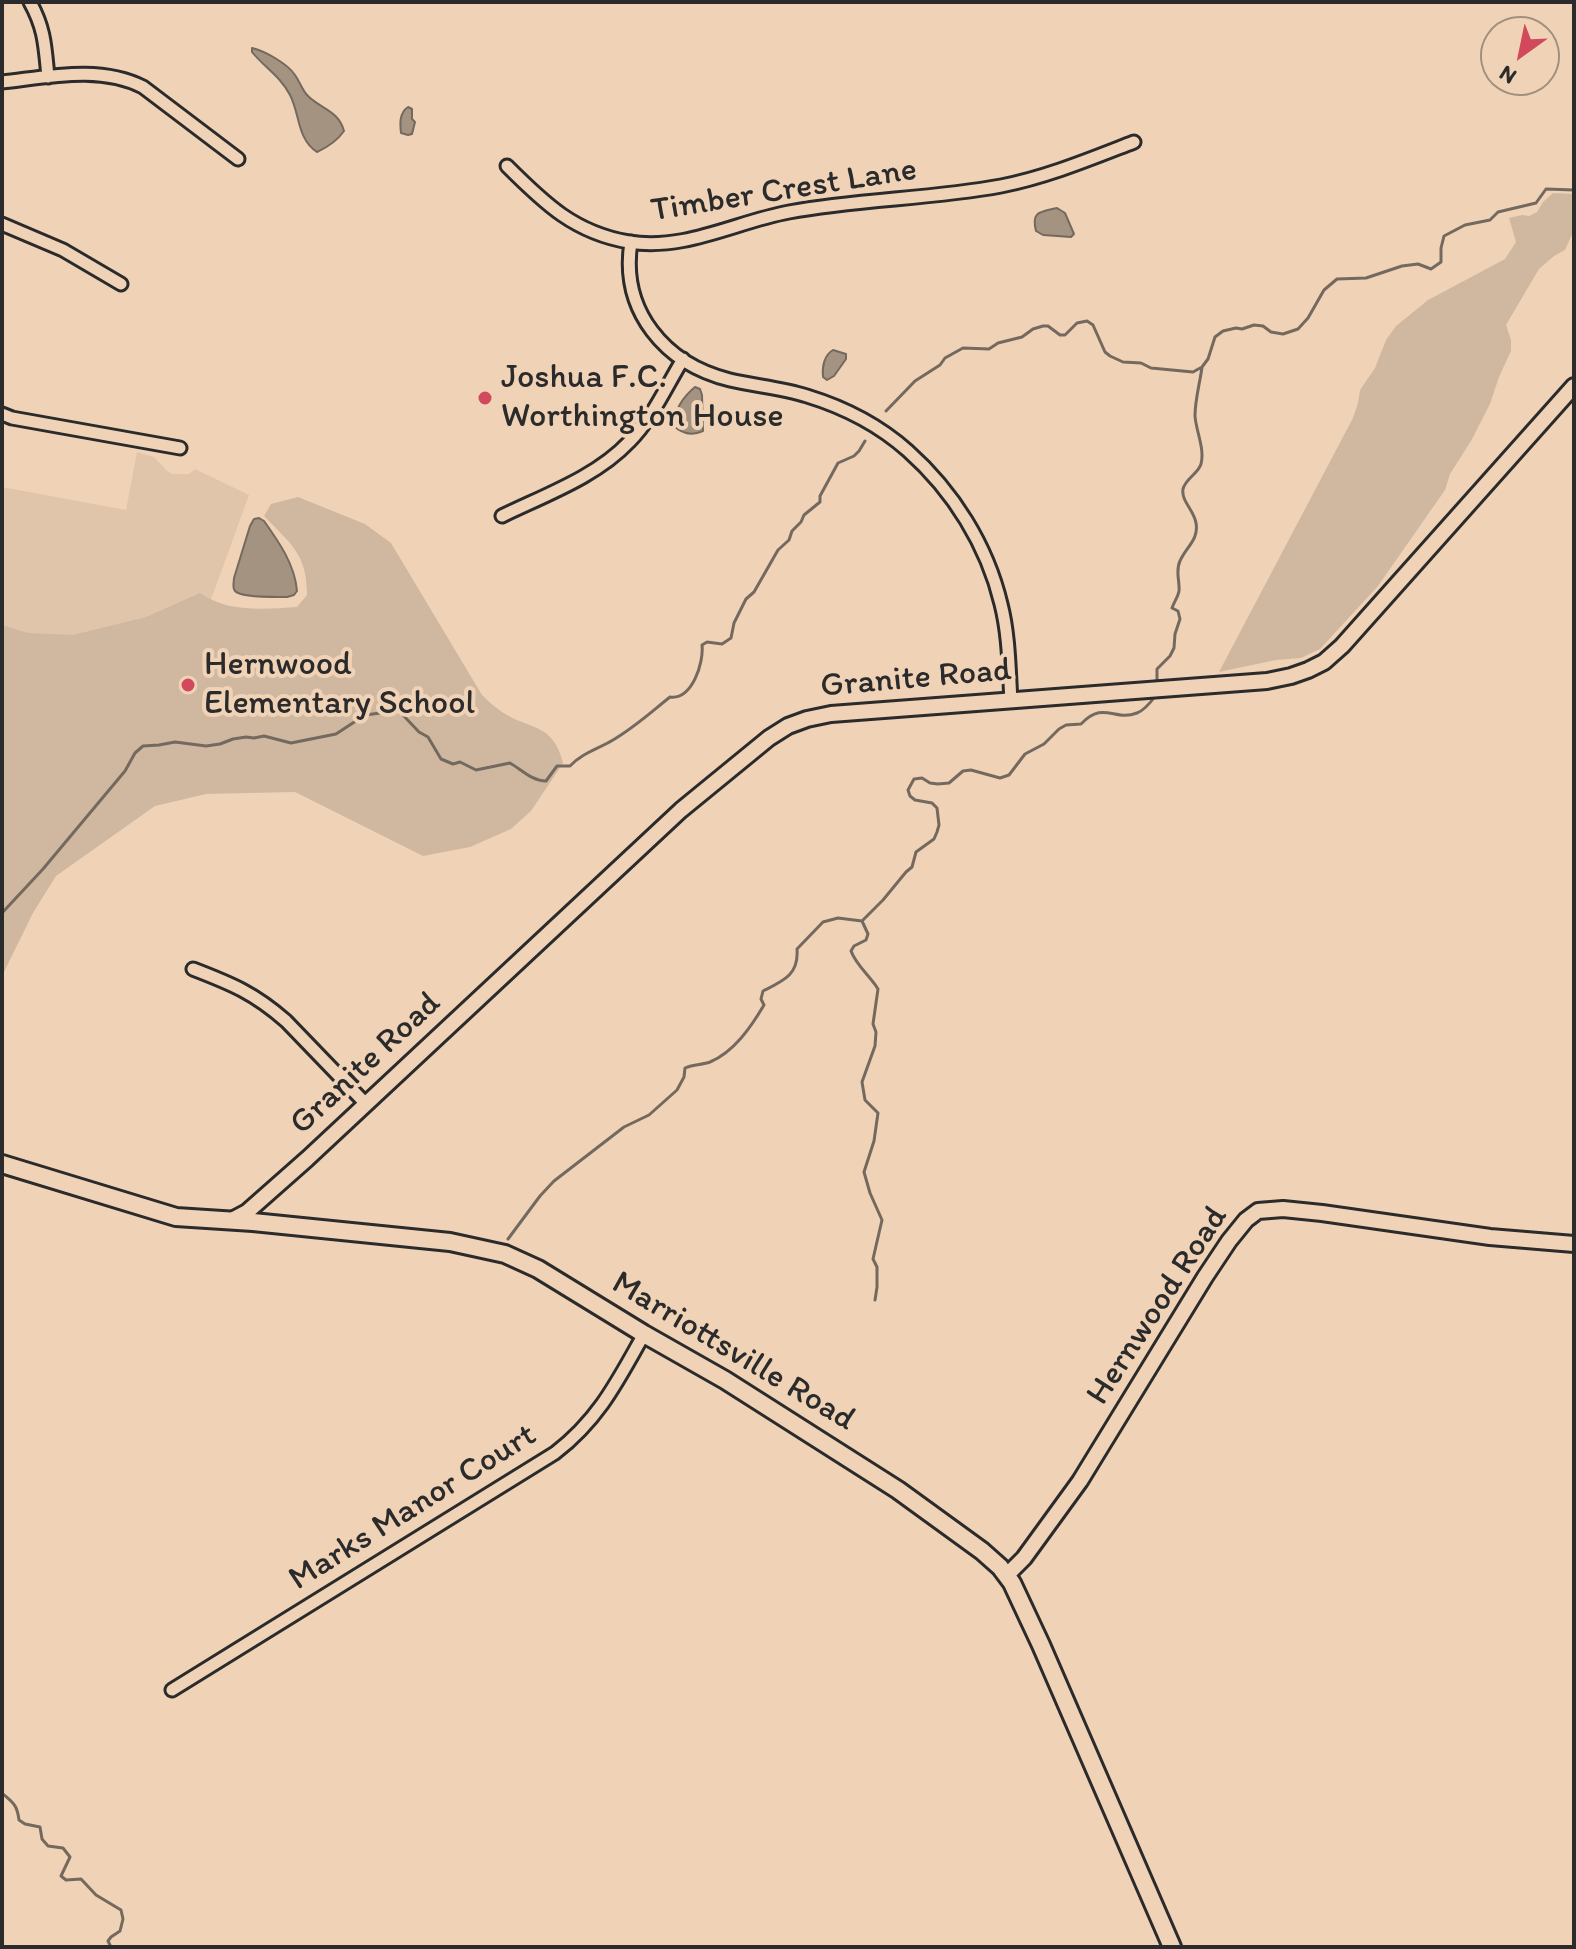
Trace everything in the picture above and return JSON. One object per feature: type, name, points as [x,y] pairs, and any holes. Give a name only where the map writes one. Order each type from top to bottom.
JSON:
[{"type":"main road","name":"Marriottsville Road","points":[[2,1164],[176,1217],[450,1242],[517,1258],[752,1396],[886,1481],[993,1560],[1017,1591],[1172,1947]]},
{"type":"street","points":[[30,2],[45,38],[48,77]]},
{"type":"street","points":[[2,82],[102,74],[128,80],[143,87],[238,159]]},
{"type":"street","name":"Timber Crest Lane","points":[[507,166],[568,221],[608,238],[652,244],[695,239],[761,218],[799,210],[1002,186],[1062,169],[1134,142]]},
{"type":"street","points":[[2,224],[63,250],[121,284]]},
{"type":"street","points":[[631,242],[629,272],[632,290],[645,321],[668,349],[704,371],[731,380],[785,390],[838,407],[887,435],[930,472],[969,525],[993,577],[1006,632],[1011,701]]},
{"type":"street","points":[[502,516],[587,474],[622,449],[649,418],[683,359]]},
{"type":"street","name":"Granite Road","points":[[230,1221],[256,1205],[681,810],[788,726],[831,714],[1267,681],[1291,676],[1324,662],[1362,625],[1574,386]]},
{"type":"street","points":[[2,414],[180,448]]},
{"type":"street","points":[[193,969],[242,989],[272,1008],[366,1104]]},
{"type":"street","name":"Hernwood Road","points":[[1007,1575],[1024,1558],[1080,1481],[1229,1241],[1258,1211],[1296,1210],[1490,1237],[1574,1244]]},
{"type":"street","name":"Marks Manor Court","points":[[172,1690],[555,1453],[592,1419],[644,1334]]},
{"type":"shaded area","points":[[252,48],[287,67],[308,96],[338,119],[344,131],[335,141],[317,152],[311,147],[302,133],[286,89],[252,52]]},
{"type":"shaded area","points":[[408,107],[412,109],[415,122],[412,134],[408,135],[401,133],[400,122]]},
{"type":"shaded area","points":[[1553,193],[1574,194],[1574,230],[1565,250],[1539,269],[1506,325],[1511,351],[1490,404],[1450,474],[1445,490],[1378,586],[1320,649],[1301,658],[1219,672],[1353,418],[1360,390],[1375,368],[1386,340],[1396,326],[1428,300],[1505,259],[1516,242],[1509,218],[1537,212]]},
{"type":"shaded area","points":[[1057,208],[1065,213],[1074,234],[1071,237],[1043,235],[1036,231],[1036,216]]},
{"type":"shaded area","points":[[833,350],[846,354],[846,359],[834,376],[827,380],[823,377],[823,365]]},
{"type":"shaded area","points":[[695,387],[700,389],[702,395],[703,431],[687,433],[673,425],[674,419],[680,404]]},
{"type":"shaded area","points":[[137,452],[154,457],[172,474],[189,474],[195,469],[249,495],[208,608],[2,790],[2,487],[126,510]]},
{"type":"shaded area","points":[[298,497],[365,524],[391,543],[482,695],[502,712],[546,734],[559,750],[563,763],[531,811],[511,829],[470,847],[423,856],[295,792],[206,794],[155,806],[56,876],[33,913],[2,976],[2,625],[28,633],[73,635],[146,617],[200,593],[235,607],[297,607],[307,595],[301,559],[264,516],[271,504]]},
{"type":"shaded area","points":[[259,518],[270,529],[290,563],[296,581],[297,591],[294,595],[251,596],[234,589],[234,578],[250,526],[254,519]]},
{"type":"waterway","points":[[886,411],[915,381],[963,348],[989,349],[1043,326],[1065,335],[1077,323],[1087,321],[1093,325],[1105,352],[1110,356],[1151,368],[1193,372],[1208,359],[1215,337],[1223,331],[1254,325],[1283,334],[1298,329],[1324,290],[1337,279],[1366,278],[1418,264],[1431,269],[1441,262],[1444,236],[1465,225],[1490,220],[1498,212],[1536,203],[1546,189],[1574,190]]},
{"type":"waterway","points":[[1157,681],[1157,669],[1174,648],[1180,619],[1178,611],[1172,608],[1179,591],[1179,565],[1194,539],[1196,529],[1195,518],[1184,498],[1183,489],[1202,458],[1195,416],[1202,367]]},
{"type":"waterway","points":[[2,913],[43,869],[143,746],[175,742],[206,746],[264,736],[291,743],[336,734],[365,715],[396,711],[428,737],[441,759],[453,764],[460,762],[476,770],[510,763],[532,777],[546,781],[557,766],[570,766],[628,730],[670,697],[685,693],[699,670],[702,645],[707,642],[722,644],[731,638],[734,623],[746,599],[754,592],[778,550],[789,540],[804,515],[820,502],[820,496],[838,463],[854,456],[865,441]]},
{"type":"waterway","points":[[508,1239],[554,1181],[624,1127],[649,1115],[677,1090],[685,1068],[719,1058],[734,1045],[764,1005],[761,999],[763,991],[788,976],[795,965],[797,949],[823,922],[838,918],[862,921],[883,900],[912,867],[916,852],[934,839],[939,825],[937,808],[932,803],[910,796],[908,790],[914,779],[949,783],[963,771],[971,770],[1000,778],[1009,775],[1025,754],[1044,744],[1066,725],[1081,724],[1096,713],[1137,713],[1156,695]]},
{"type":"waterway","points":[[862,921],[868,934],[866,940],[851,951],[878,989],[873,1024],[875,1046],[862,1082],[865,1100],[878,1113],[874,1141],[864,1172],[882,1220],[873,1259],[877,1267],[875,1300]]},
{"type":"waterway","points":[[2,1793],[14,1804],[19,1820],[40,1827],[42,1839],[48,1846],[63,1848],[70,1857],[61,1876],[66,1880],[81,1879],[96,1895],[121,1910],[123,1919],[120,1931],[108,1941],[111,1947]]},
{"type":"place","name":"Joshua F.C. Worthington House","points":[[485,398]]},
{"type":"place","name":"Hernwood Elementary School","points":[[188,685]]}]
